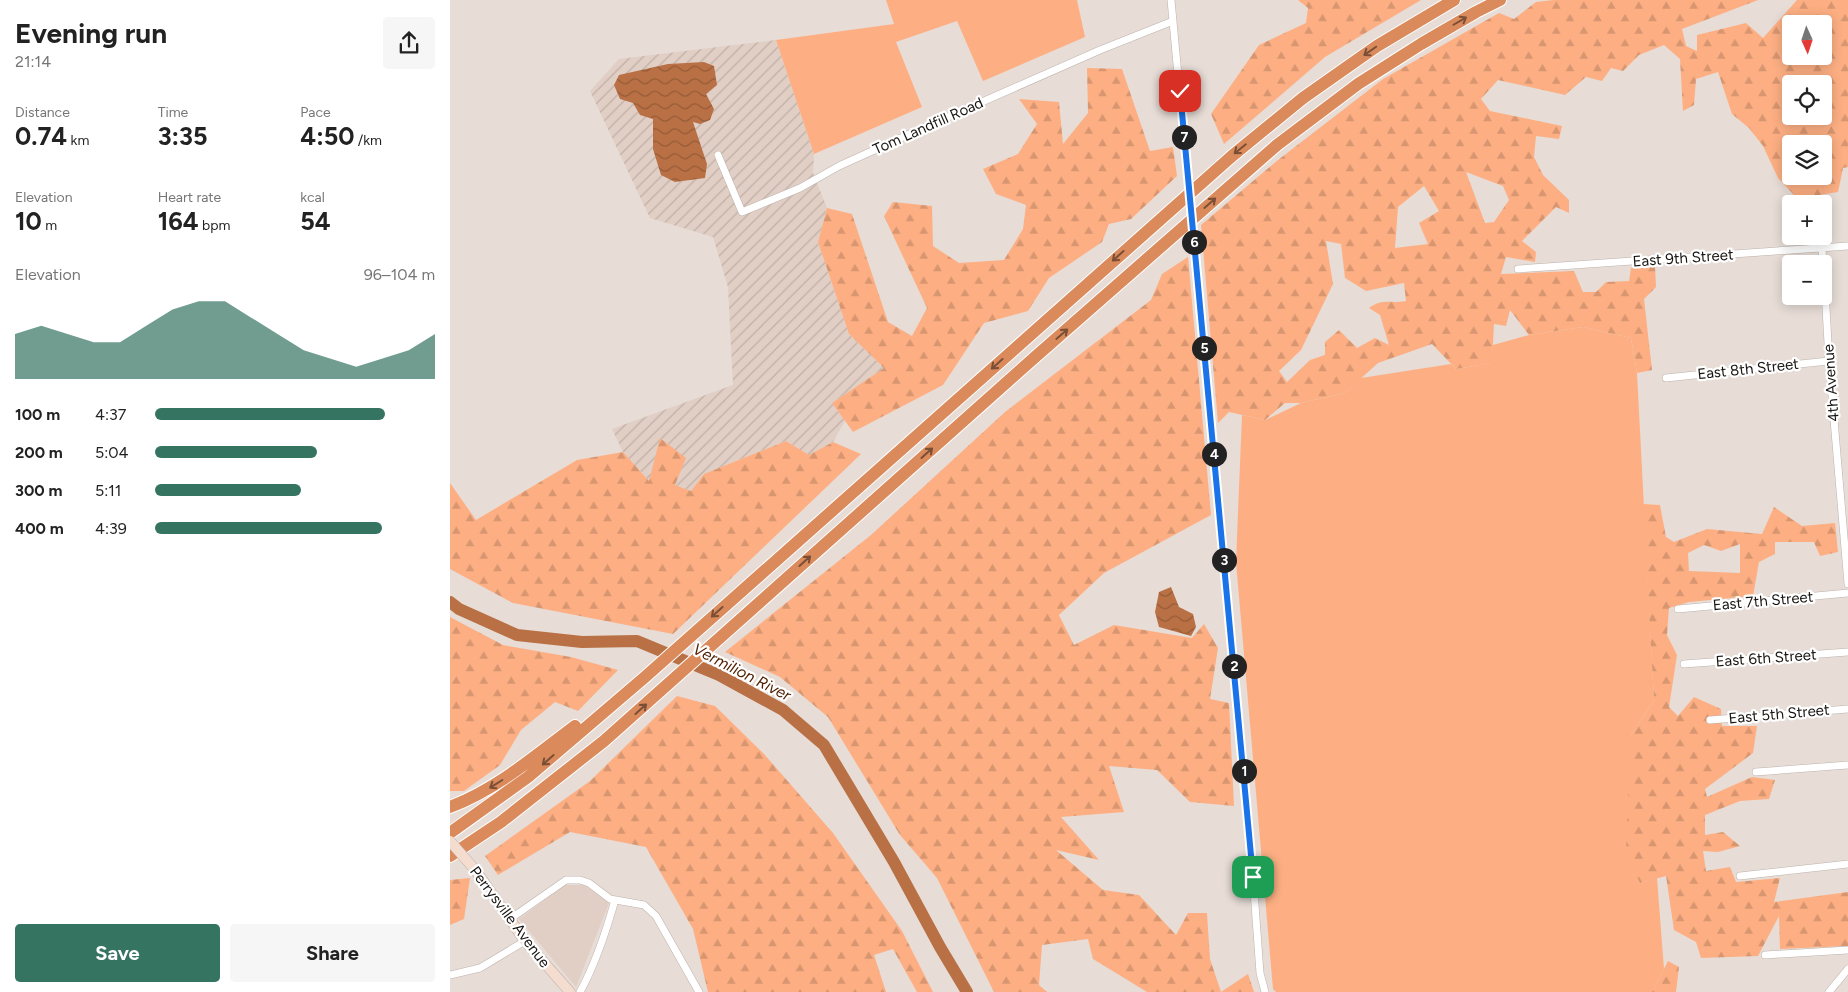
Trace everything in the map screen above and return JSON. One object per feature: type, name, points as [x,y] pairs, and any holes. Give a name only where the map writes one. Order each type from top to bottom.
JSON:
[{"type":"highway","points":[[450,808],[472,799],[506,778],[581,726],[645,677],[1232,156],[1302,98],[1378,46],[1454,0]]},
{"type":"highway","points":[[450,856],[501,822],[604,741],[1277,145],[1358,84],[1421,44],[1500,0]]},
{"type":"highway","points":[[450,833],[528,777],[581,726]]},
{"type":"highway","points":[[450,865],[504,829],[535,805],[586,762],[604,741]]},
{"type":"street","points":[[1171,0],[1253,877],[1260,972],[1265,992]]},
{"type":"street","name":"Tom Landfill Road","points":[[718,155],[742,212],[800,188],[839,166],[923,128],[1173,20]]},
{"type":"street","name":"East 9th Street","points":[[1518,269],[1848,246]]},
{"type":"street","points":[[1822,248],[1822,255]]},
{"type":"street","name":"4th Avenue","points":[[1826,305],[1848,584]]},
{"type":"street","name":"East 8th Street","points":[[1666,378],[1829,361]]},
{"type":"street","name":"East 7th Street","points":[[1678,609],[1848,593]]},
{"type":"street","name":"East 6th Street","points":[[1684,664],[1848,652]]},
{"type":"street","name":"East 5th Street","points":[[1710,720],[1848,709]]},
{"type":"street","points":[[1756,772],[1848,765]]},
{"type":"street","name":"Perrysville Avenue","points":[[450,841],[476,871],[525,941],[570,992]]},
{"type":"street","points":[[1740,876],[1848,864]]},
{"type":"street","points":[[510,919],[566,880],[580,880],[589,883],[610,899],[644,905],[656,916],[698,992]]},
{"type":"street","points":[[580,992],[604,938],[615,900]]},
{"type":"street","points":[[450,975],[480,968],[525,941]]},
{"type":"street","points":[[1765,955],[1848,950]]},
{"type":"street","points":[[1829,992],[1848,969]]},
{"type":"shaded area","points":[[776,40],[814,154],[813,173],[827,208],[818,242],[849,334],[884,368],[832,403],[845,421],[833,442],[809,456],[786,441],[704,474],[691,491],[675,485],[661,438],[649,481],[623,452],[612,429],[733,385],[728,287],[713,237],[650,218],[590,91],[619,59]]},
{"type":"shaded area","points":[[565,885],[584,885],[609,903],[576,987],[519,919]]},
{"type":"green space","points":[[886,0],[1077,0],[1085,37],[983,81],[957,21],[896,42],[922,107],[814,154],[776,40],[894,24]]},
{"type":"green space","points":[[1298,0],[1421,0],[1325,57],[1224,144],[1211,114],[1259,45],[1306,23],[1308,8]]},
{"type":"green space","points":[[1553,0],[1758,0],[1682,29],[1686,46],[1697,51],[1697,35],[1746,23],[1763,38],[1782,17],[1782,65],[1832,65],[1832,15],[1784,15],[1797,0],[1848,0],[1848,167],[1843,168],[1838,192],[1819,195],[1794,195],[1785,185],[1832,185],[1832,135],[1782,135],[1782,182],[1778,178],[1763,146],[1749,128],[1732,114],[1718,72],[1696,79],[1694,105],[1683,111],[1680,59],[1664,45],[1639,55],[1623,71],[1611,68],[1602,81],[1586,77],[1565,95],[1498,80],[1481,99],[1490,111],[1562,126],[1559,139],[1536,136],[1534,157],[1543,175],[1569,200],[1569,213],[1556,207],[1522,241],[1536,252],[1535,262],[1506,257],[1501,274],[1574,271],[1583,292],[1596,292],[1606,282],[1629,281],[1631,268],[1655,266],[1656,287],[1644,299],[1652,370],[1637,373],[1631,338],[1583,327],[1529,335],[1510,310],[1506,326],[1494,324],[1492,363],[1456,369],[1432,344],[1378,363],[1345,393],[1301,403],[1285,403],[1265,420],[1229,412],[1218,423],[1201,225],[1278,160],[1383,79],[1499,13],[1514,19],[1536,2]],"holes":[[[1466,172],[1503,186],[1509,200],[1494,222],[1485,223]],[[1424,186],[1439,211],[1419,223],[1428,244],[1395,248],[1398,207]],[[1326,241],[1341,244],[1345,278],[1366,291],[1404,283],[1406,301],[1383,302],[1369,308],[1380,315],[1389,345],[1375,338],[1357,348],[1339,330],[1325,342],[1325,355],[1310,360],[1287,382],[1279,371],[1301,350],[1333,284]]]},
{"type":"green space","points":[[1087,68],[1122,69],[1150,151],[1173,147],[1177,176],[1131,219],[1109,224],[1102,242],[1049,278],[1028,311],[984,323],[943,385],[853,432],[832,403],[884,368],[849,334],[818,242],[827,208],[852,214],[888,322],[912,336],[927,308],[884,216],[893,202],[932,206],[933,246],[959,263],[1004,260],[1023,229],[1026,205],[996,194],[983,169],[1018,154],[1037,124],[1019,99],[1059,102],[1063,144],[1088,113]]},
{"type":"green space","points":[[1188,257],[1211,515],[1104,573],[1059,615],[1074,645],[1114,625],[1192,638],[1204,624],[1218,648],[1210,699],[1229,703],[1234,806],[1190,802],[1157,770],[1109,766],[1124,812],[1061,817],[1099,860],[1056,850],[1103,890],[1139,895],[1176,935],[1188,913],[1207,913],[1210,959],[1221,992],[1147,992],[1093,959],[1088,939],[1042,945],[1039,985],[1047,992],[994,992],[937,878],[900,835],[828,717],[780,677],[725,652],[871,535],[1005,412],[1151,300],[1162,274]]},
{"type":"green space","points":[[1583,327],[1631,338],[1637,373],[1654,700],[1630,737],[1640,883],[1657,878],[1664,969],[1652,992],[1276,992],[1273,989],[1236,562],[1242,415],[1265,420],[1301,403],[1345,393],[1361,378],[1451,364],[1456,369],[1491,363],[1493,345],[1529,335]]},
{"type":"green space","points":[[660,438],[686,458],[675,485],[691,491],[704,474],[786,441],[809,455],[833,442],[861,454],[673,634],[513,603],[450,569],[450,483],[476,520],[577,460],[623,452],[649,481]]},
{"type":"green space","points":[[1643,504],[1660,505],[1666,537],[1674,542],[1707,529],[1762,534],[1774,507],[1802,526],[1835,523],[1838,552],[1820,556],[1814,542],[1775,542],[1775,554],[1759,562],[1753,596],[1689,602],[1669,608],[1667,635],[1677,655],[1669,707],[1678,716],[1694,697],[1721,709],[1722,726],[1757,726],[1753,753],[1705,789],[1707,797],[1752,777],[1775,780],[1769,799],[1740,801],[1705,815],[1705,835],[1723,832],[1740,846],[1718,852],[1703,851],[1706,871],[1730,867],[1736,882],[1780,878],[1774,902],[1848,892],[1848,946],[1780,949],[1779,916],[1758,956],[1701,958],[1696,942],[1674,930],[1666,876],[1640,883],[1626,853],[1630,737],[1654,700]],"holes":[[[1740,544],[1740,573],[1689,571],[1688,553],[1704,545],[1721,551]]]},
{"type":"green space","points":[[450,617],[503,645],[571,657],[618,670],[578,711],[555,702],[521,730],[500,765],[464,791],[450,791]]},
{"type":"green space","points":[[677,696],[715,706],[764,754],[833,833],[902,931],[933,992],[917,992],[893,949],[874,955],[886,992],[708,992],[693,929],[646,847],[570,832],[498,875],[485,856],[590,781]]},
{"type":"green space","points":[[470,878],[464,919],[450,925],[450,880]]},
{"type":"green space","points":[[1668,961],[1679,967],[1676,992],[1652,992]]},
{"type":"green space","points":[[1248,974],[1254,992],[1221,992]]},
{"type":"water","points":[[704,62],[714,66],[717,85],[706,94],[714,109],[710,120],[700,124],[693,122],[707,164],[705,178],[675,182],[661,175],[653,149],[653,119],[640,115],[633,103],[620,99],[614,85],[619,75],[668,64]]},
{"type":"water","points":[[1171,587],[1179,607],[1193,614],[1196,627],[1191,636],[1159,627],[1155,612],[1159,592]]},
{"type":"waterway","name":"Vermilion River","points":[[450,602],[459,609],[517,635],[582,642],[637,641],[719,675],[783,710],[824,745],[894,862],[940,947],[967,992]]},
{"type":"route","points":[[1180,91],[1253,877]]}]
